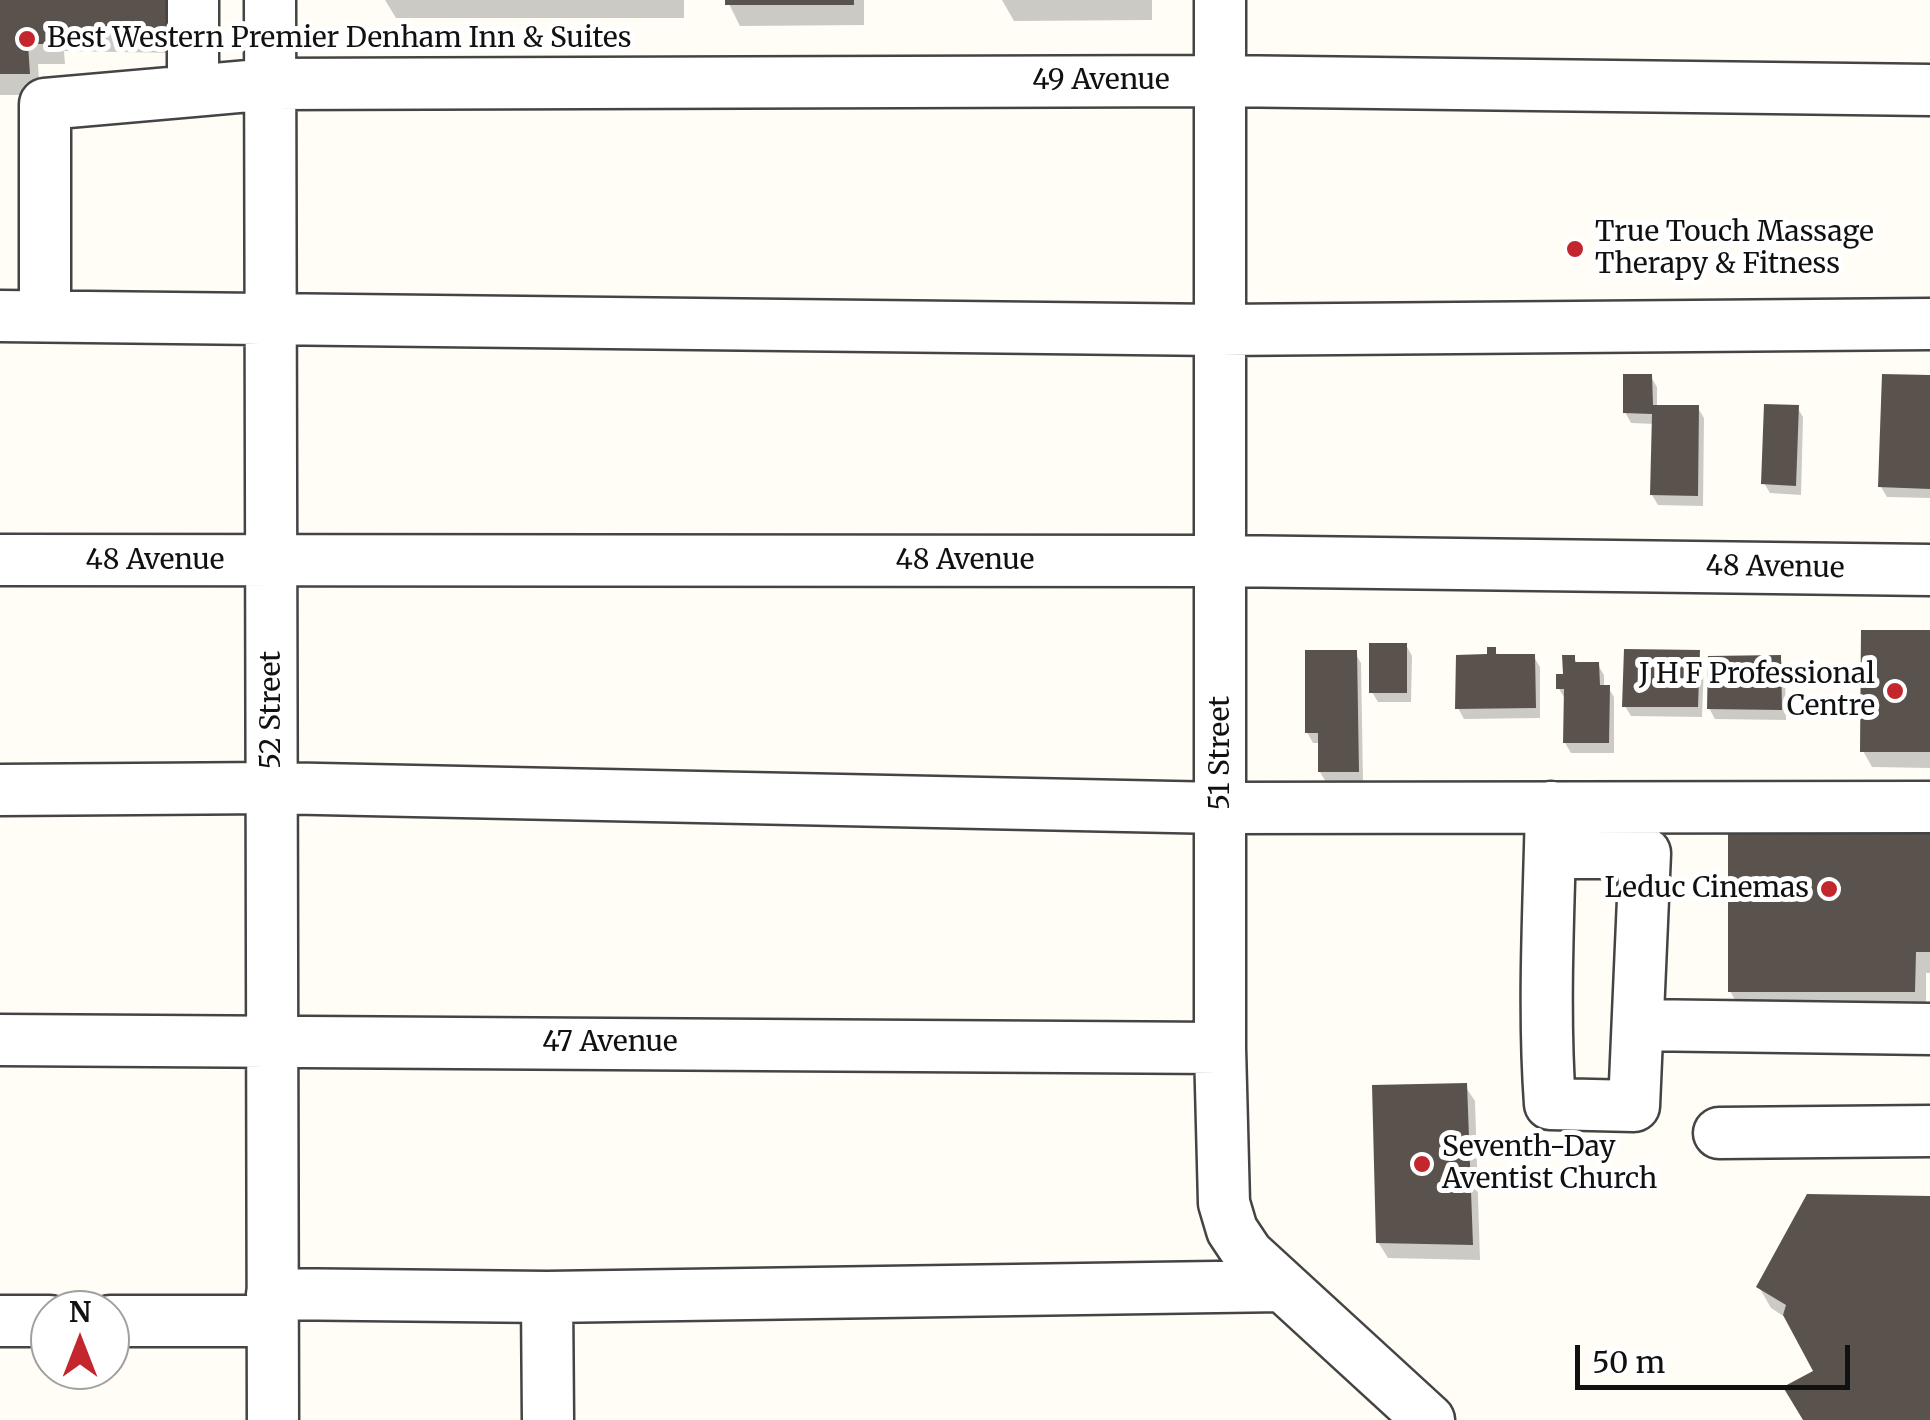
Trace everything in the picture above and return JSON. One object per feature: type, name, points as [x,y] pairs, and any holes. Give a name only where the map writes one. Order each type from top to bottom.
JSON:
[{"type":"street","points":[[193,91],[194,0]]},
{"type":"street","name":"52 Street","points":[[270,0],[272,1420]]},
{"type":"street","name":"51 Street","points":[[1220,0],[1220,1048],[1224,1204],[1232,1230],[1248,1254],[1430,1420]]},
{"type":"street","name":"49 Avenue","points":[[23,316],[45,104],[271,84],[1219,81],[1930,90]]},
{"type":"street","points":[[23,316],[1220,330],[1930,324]]},
{"type":"street","name":"48 Avenue","points":[[0,560],[1222,561],[1930,570]]},
{"type":"street","points":[[0,790],[272,788],[1220,808],[1550,830],[1646,830],[1930,807]]},
{"type":"street","points":[[1550,830],[1550,1104],[1634,1106],[1646,830]]},
{"type":"street","points":[[1638,1025],[1930,1029]]},
{"type":"street","name":"47 Avenue","points":[[0,1040],[1220,1048]]},
{"type":"street","points":[[1719,1134],[1930,1131]]},
{"type":"street","points":[[130,1319],[272,1308],[548,1297],[1283,1286]]},
{"type":"street","points":[[548,1297],[548,1420]]},
{"type":"street","points":[[0,1321],[30,1321]]},
{"type":"building","name":"Best Western Premier Denham Inn & Suites","points":[[0,0],[167,0],[169,33],[53,31],[55,44],[28,44],[30,74],[0,74]]},
{"type":"building","points":[[725,0],[854,0],[854,5],[725,5]]},
{"type":"building","points":[[1623,374],[1652,374],[1653,405],[1699,405],[1698,496],[1650,495],[1652,414],[1623,413]]},
{"type":"building","points":[[1882,374],[1930,375],[1930,489],[1878,487]]},
{"type":"building","points":[[1764,404],[1799,405],[1796,486],[1761,484]]},
{"type":"building","name":"J H F Professional Centre","points":[[1861,630],[1930,630],[1930,752],[1860,752]]},
{"type":"building","points":[[1369,643],[1407,643],[1407,693],[1369,693]]},
{"type":"building","points":[[1487,647],[1496,647],[1496,654],[1535,654],[1536,708],[1455,709],[1456,655],[1487,654]]},
{"type":"building","points":[[1624,649],[1700,650],[1698,707],[1622,707]]},
{"type":"building","points":[[1305,650],[1357,650],[1359,772],[1318,772],[1318,733],[1305,733]]},
{"type":"building","points":[[1562,655],[1575,655],[1575,662],[1599,662],[1600,685],[1610,685],[1609,743],[1563,743],[1564,689],[1556,689],[1556,674],[1563,674]]},
{"type":"building","points":[[1781,655],[1782,710],[1707,709],[1708,656]]},
{"type":"building","name":"Leduc Cinemas","points":[[1728,825],[1930,826],[1930,952],[1916,952],[1915,992],[1728,992]]},
{"type":"building","name":"Seventh-Day Aventist Church","points":[[1467,1083],[1473,1245],[1376,1243],[1372,1085]]},
{"type":"building","points":[[1807,1194],[1930,1196],[1930,1420],[1803,1420],[1783,1387],[1813,1371],[1783,1315],[1786,1305],[1756,1287]]},
{"type":"place","name":"Best Western Premier Denham Inn & Suites","points":[[27,39]]},
{"type":"place","name":"True Touch Massage Therapy & Fitness","points":[[1575,249]]},
{"type":"place","name":"J H F Professional Centre","points":[[1895,691]]},
{"type":"place","name":"Leduc Cinemas","points":[[1829,889]]},
{"type":"place","name":"Seventh-Day Aventist Church","points":[[1422,1164]]}]
